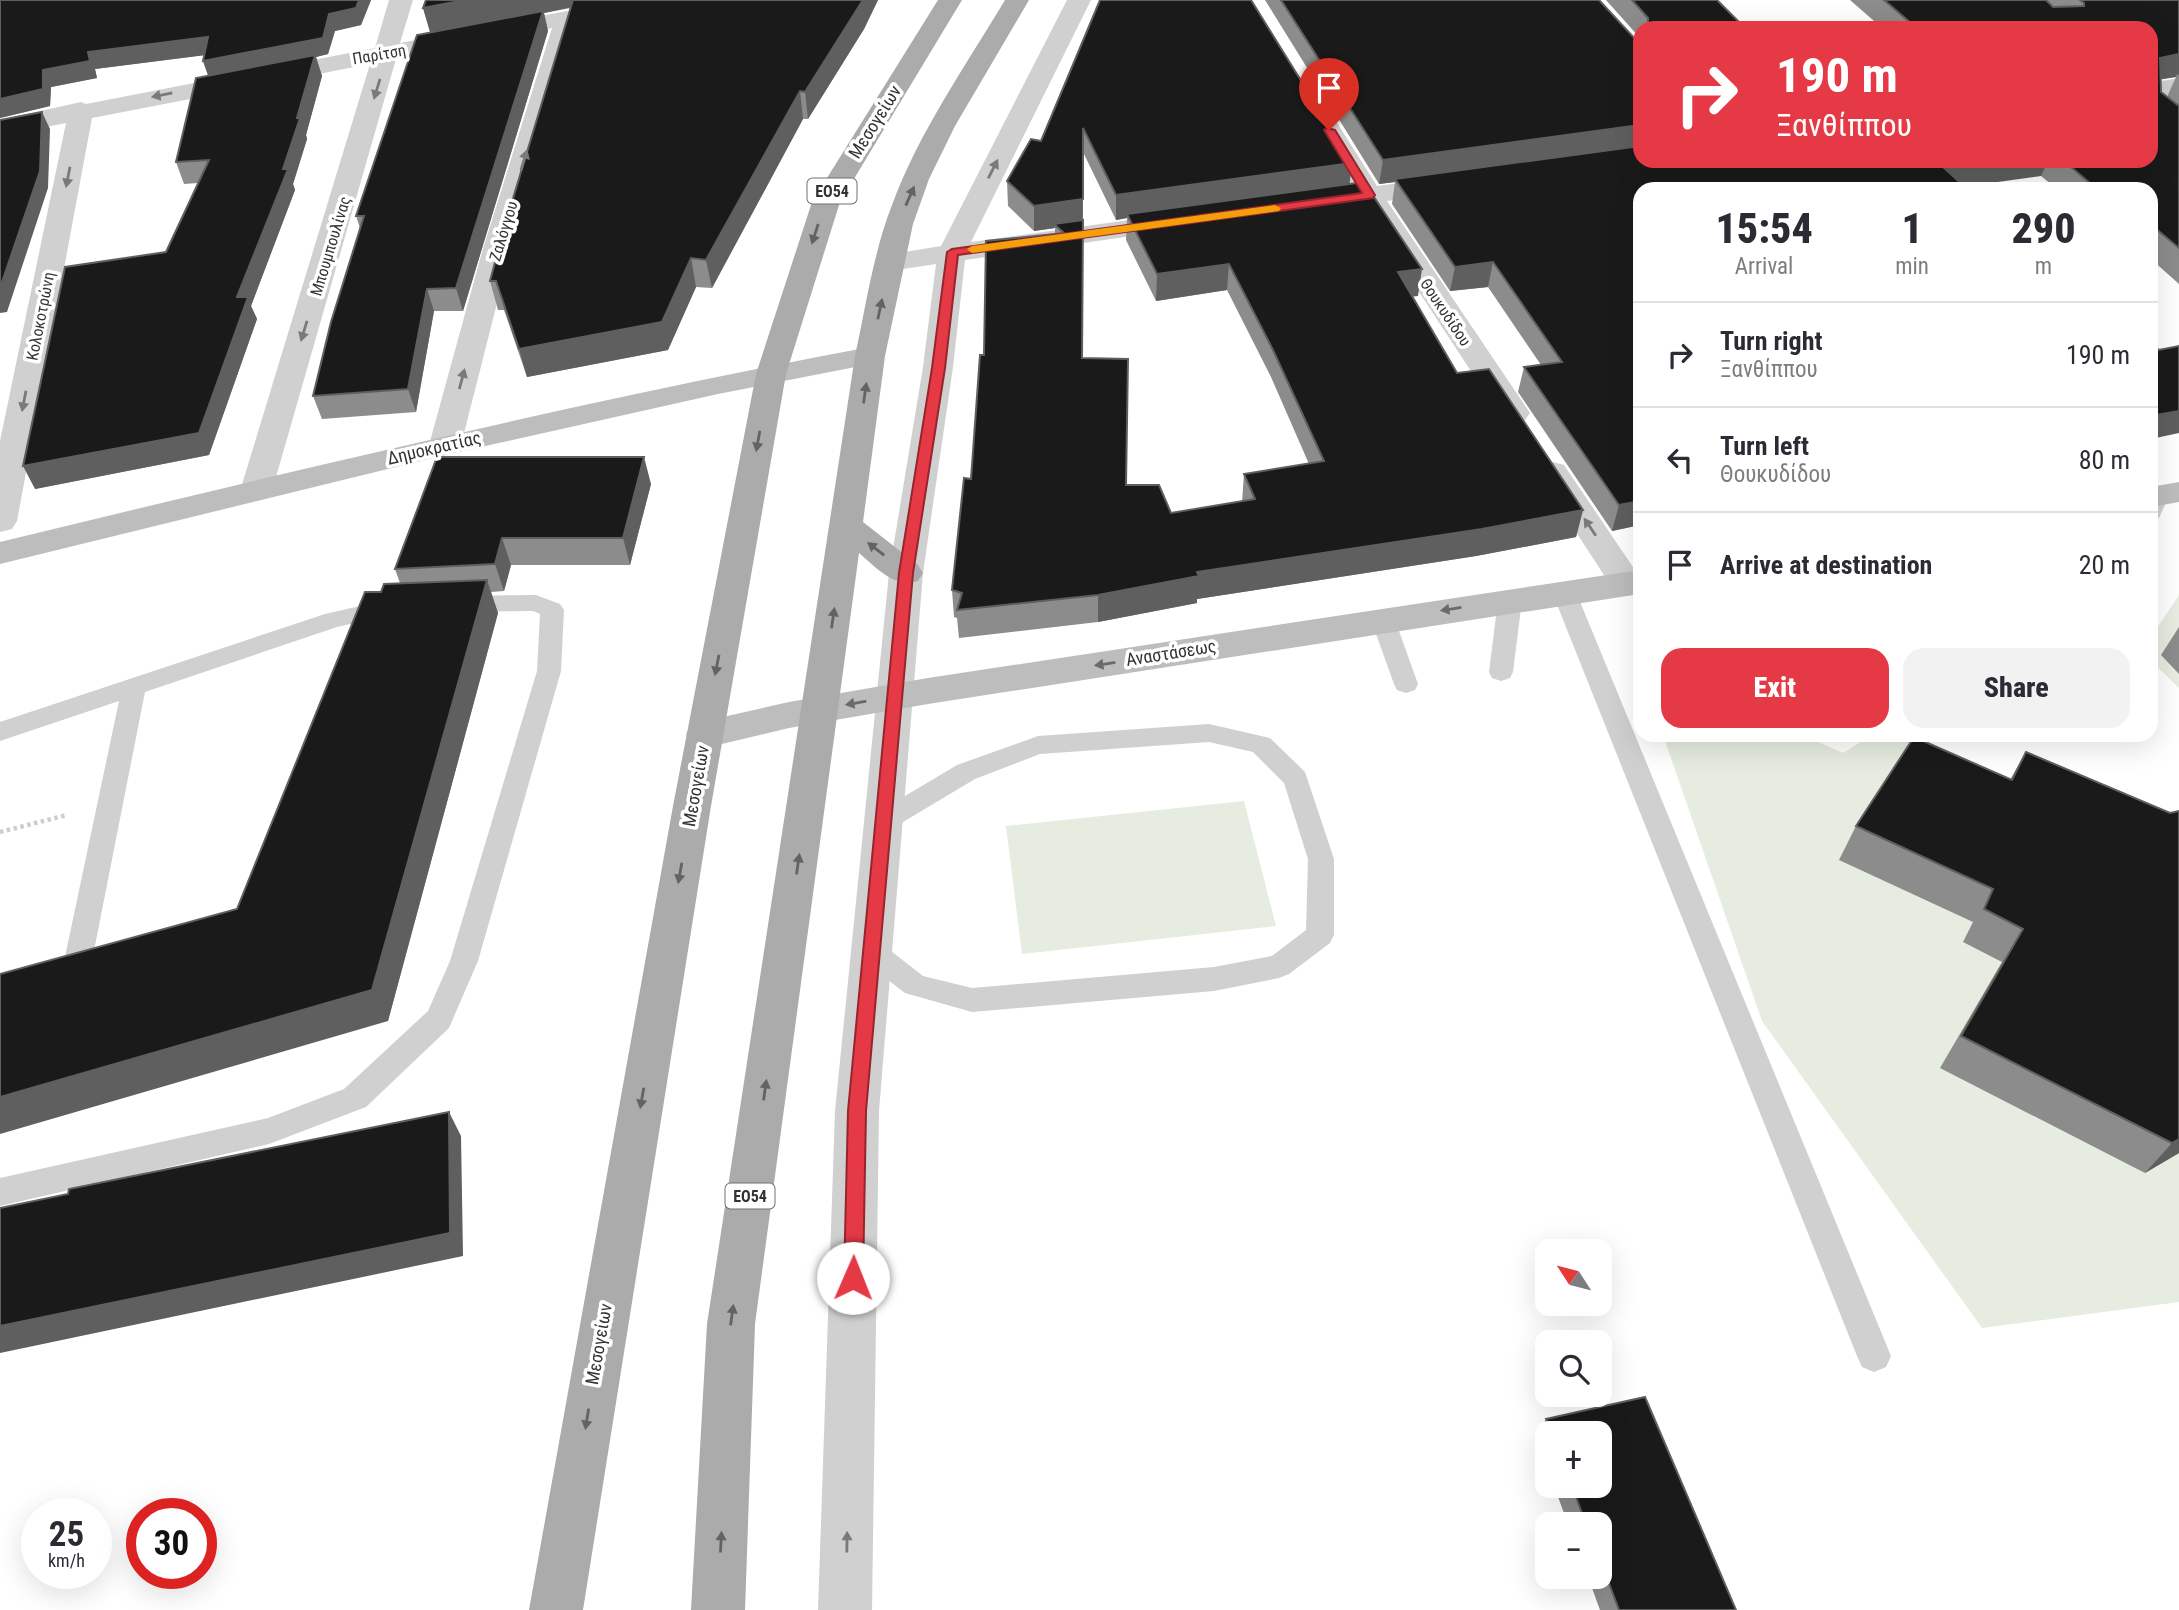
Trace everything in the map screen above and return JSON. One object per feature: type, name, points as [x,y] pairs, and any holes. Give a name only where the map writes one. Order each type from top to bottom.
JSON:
[{"type":"main road","name":"Μεσογείων","points":[[556,1610],[705,734],[771,374],[826,202],[950,0]]},
{"type":"main road","name":"ΕΟ54","points":[[718,1610],[731,1324],[870,356],[905,206],[972,72],[1017,0]]},
{"type":"main road","points":[[846,526],[906,573]]},
{"type":"street","name":"Μπουμπουλίνας","points":[[256,491],[388,52],[401,0]]},
{"type":"street","points":[[845,1610],[857,1111],[906,573],[938,368],[952,252],[1079,0]]},
{"type":"street","name":"Παρίτση","points":[[0,128],[81,110],[567,18],[645,11]]},
{"type":"street","name":"Ζαλόγγου","points":[[445,445],[496,252],[567,18]]},
{"type":"street","points":[[2158,98],[2179,86]]},
{"type":"street","name":"Θουκυδίδου","points":[[1313,103],[1369,195],[1532,441],[1633,583]]},
{"type":"street","name":"Κολοκοτρώνη","points":[[0,521],[81,110]]},
{"type":"street","points":[[1302,205],[1464,183]]},
{"type":"street","points":[[890,262],[1208,217]]},
{"type":"street","name":"Δημοκρατίας","points":[[0,553],[445,445],[771,374],[870,356]]},
{"type":"street","name":"Αναστάσεως","points":[[705,734],[896,697],[1510,600],[1564,592],[1633,587]]},
{"type":"lane","points":[[1564,592],[1874,1356]]},
{"type":"lane","points":[[1502,672],[1510,600]]},
{"type":"lane","points":[[0,732],[333,620],[390,607],[536,603],[552,610],[549,671],[464,961],[439,1019],[355,1098],[269,1131],[0,1192]]},
{"type":"lane","points":[[1383,620],[1406,684]]},
{"type":"lane","points":[[75,971],[134,687]]},
{"type":"lane","points":[[872,952],[915,985],[972,1000],[1214,979],[1279,966],[1320,935],[1321,859],[1296,779],[1261,745],[1209,733],[1038,745],[966,772],[884,821]]},
{"type":"path","points":[[0,832],[110,804]]},
{"type":"shaded area","points":[[2179,595],[2179,688],[2158,668],[2158,626]]},
{"type":"shaded area","points":[[1665,742],[1819,742],[1843,753],[1861,742],[1924,742],[2174,858],[2179,845],[2179,1302],[1982,1328],[1762,1021]]},
{"type":"shaded area","points":[[1244,801],[1276,926],[1022,954],[1006,826]]},
{"type":"building","points":[[0,0],[359,0],[356,8],[329,14],[323,38],[203,61],[208,37],[88,52],[90,61],[43,70],[43,89],[0,99]]},
{"type":"building","points":[[426,0],[465,0],[423,8]]},
{"type":"building","points":[[573,0],[863,0],[805,92],[800,91],[706,260],[691,258],[662,322],[519,349],[496,281],[490,281]]},
{"type":"building","points":[[1100,0],[1251,0],[1352,163],[1116,195],[1083,128],[1083,199],[1034,206],[1007,181],[1031,139],[1041,141]]},
{"type":"building","points":[[1281,0],[1599,0],[1633,37],[1633,126],[1383,160]]},
{"type":"building","points":[[1632,0],[1717,0],[1738,21],[1648,21]]},
{"type":"building","points":[[1884,0],[2046,0],[2053,7],[2084,6],[2080,0],[2179,0],[2179,54],[2160,58],[2161,92],[2179,106],[2179,248],[2158,230],[2158,182],[2089,182],[2072,168],[2158,168],[2158,21],[1908,21]]},
{"type":"building","points":[[543,11],[456,288],[427,289],[408,389],[313,396],[331,322],[364,216],[356,216],[417,35]]},
{"type":"building","points":[[315,55],[297,118],[300,118],[283,169],[288,169],[237,297],[248,297],[199,433],[23,466],[65,267],[166,252],[209,160],[176,162],[196,78]]},
{"type":"building","points":[[42,112],[40,171],[0,288],[0,120]]},
{"type":"building","points":[[1633,147],[1633,168],[1944,168],[1959,182],[1633,182],[1633,502],[1619,505],[1524,367],[1562,362],[1493,262],[1455,267],[1395,179]]},
{"type":"building","points":[[1364,182],[1422,269],[1398,272],[1457,373],[1489,369],[1583,510],[1482,529],[1197,572],[1199,576],[1098,595],[957,610],[962,593],[952,590],[964,478],[971,479],[980,355],[984,355],[986,241],[1064,233],[1054,224],[1083,220],[1082,358],[1128,359],[1126,485],[1159,485],[1171,513],[1255,499],[1244,474],[1324,461],[1273,350],[1229,264],[1157,274],[1127,214]]},
{"type":"building","points":[[2179,346],[2179,411],[2158,415],[2158,349]]},
{"type":"building","points":[[437,457],[644,457],[623,538],[502,538],[495,564],[395,569]]},
{"type":"building","points":[[487,580],[372,990],[0,1097],[0,974],[237,909],[365,592],[381,592],[384,584]]},
{"type":"building","points":[[1911,742],[1925,742],[2012,780],[2026,752],[2170,813],[2179,811],[2179,1139],[2172,1143],[1961,1036],[2023,929],[1984,909],[1993,889],[1856,826]]},
{"type":"building","points":[[449,1112],[450,1233],[0,1326],[0,1208],[68,1194],[69,1189]]},
{"type":"building","points":[[1645,1397],[1736,1610],[1619,1610],[1611,1589],[1612,1512],[1582,1512],[1576,1498],[1612,1498],[1612,1421],[1546,1419],[1600,1407],[1612,1407],[1612,1404]]},
{"type":"slow traffic","points":[[972,249],[1275,208]]},
{"type":"route","points":[[853,1278],[857,1111],[906,573],[938,368],[952,252],[1369,195],[1329,130]]}]
